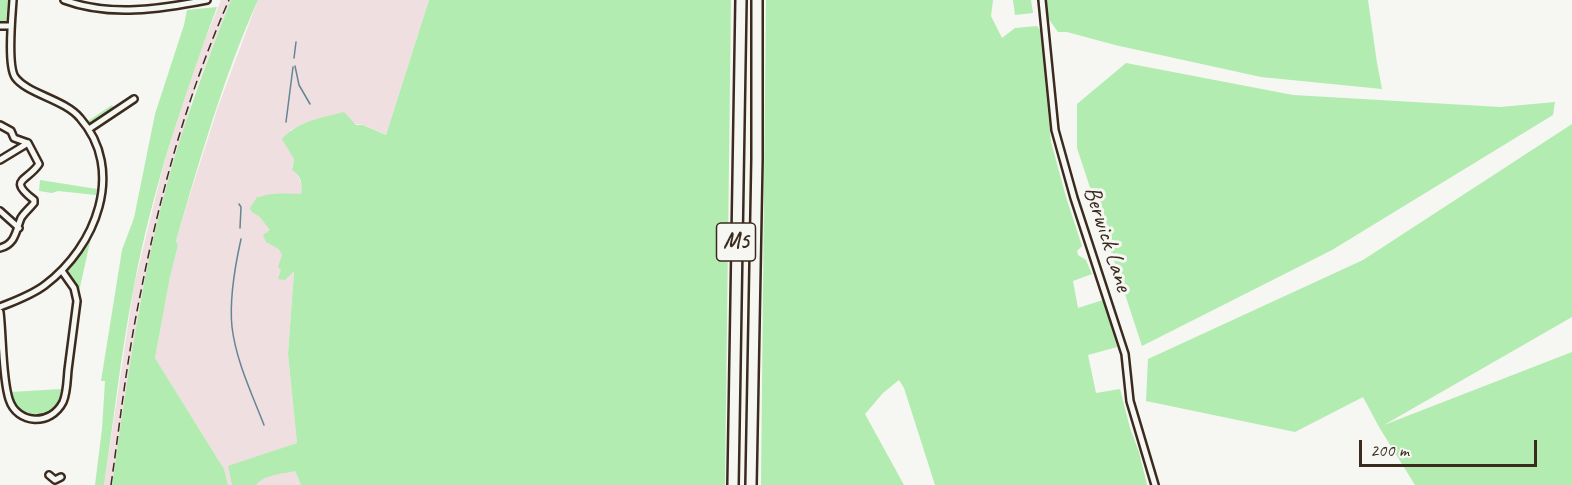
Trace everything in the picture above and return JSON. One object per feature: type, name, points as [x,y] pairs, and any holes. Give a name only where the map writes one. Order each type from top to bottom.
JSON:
[{"type":"highway","name":"M5","points":[[733,485],[741,0]]},
{"type":"highway","name":"M5","points":[[752,485],[757,0]]},
{"type":"street","points":[[13,0],[11,65],[14,76],[21,83],[73,111],[89,129],[102,156],[104,179],[96,215],[86,238],[62,271],[44,286],[0,309],[3,392],[15,410],[30,419],[47,418],[58,410],[65,395],[77,301],[74,288],[62,271]]},
{"type":"street","points":[[64,0],[86,7],[146,10],[206,0]]},
{"type":"street","name":"Berwick Lane","points":[[1042,0],[1055,130],[1074,198],[1125,354],[1130,401],[1155,485]]},
{"type":"street","points":[[0,26],[11,26]]},
{"type":"street","points":[[89,129],[134,99]]},
{"type":"street","points":[[0,125],[11,131],[14,138],[28,143],[39,164],[21,181],[22,191],[34,202],[21,219],[19,228],[6,246],[0,248]]},
{"type":"street","points":[[0,160],[28,143]]},
{"type":"street","points":[[0,211],[19,228]]},
{"type":"street","points":[[49,475],[54,482],[61,477]]},
{"type":"shaded area","points":[[221,0],[231,0],[192,99],[140,302],[112,485],[104,485],[134,286],[160,179],[186,87]]},
{"type":"shaded area","points":[[258,0],[429,0],[386,135],[364,125],[317,119],[290,130],[294,159],[292,167],[302,186],[288,354],[297,443],[272,452],[295,471],[301,485],[228,485],[224,469],[155,358],[178,245],[176,241],[218,107]]},
{"type":"green space","points":[[0,0],[8,0],[6,21],[0,21]]},
{"type":"green space","points":[[231,0],[258,0],[223,88],[176,241],[178,245],[155,358],[224,469],[228,485],[112,485],[135,334],[157,222],[188,114]]},
{"type":"green space","points":[[429,0],[731,0],[725,485],[301,485],[295,471],[269,477],[256,485],[232,485],[228,466],[297,443],[288,354],[294,271],[285,280],[278,279],[281,270],[278,267],[282,255],[279,249],[266,242],[263,235],[270,230],[250,208],[257,197],[301,194],[301,180],[292,170],[294,159],[282,139],[295,128],[310,121],[344,112],[356,125],[363,125],[386,135]]},
{"type":"green space","points":[[766,0],[993,0],[991,16],[1002,38],[1015,28],[1037,26],[1040,30],[1051,142],[1082,246],[1077,251],[1078,255],[1086,260],[1092,274],[1073,281],[1078,308],[1103,300],[1117,347],[1088,355],[1096,393],[1120,389],[1147,485],[935,485],[904,388],[899,380],[883,393],[865,414],[904,485],[761,485]]},
{"type":"green space","points":[[1013,0],[1031,0],[1033,13],[1015,15]]},
{"type":"green space","points":[[1044,0],[1368,0],[1382,89],[1261,77],[1115,45],[1067,32],[1058,32],[1048,18]]},
{"type":"green space","points":[[217,7],[159,180],[141,250],[121,361],[104,485],[95,485],[105,381],[101,381],[122,250],[134,218],[155,114],[187,10]]},
{"type":"green space","points":[[1126,63],[1293,95],[1500,107],[1555,102],[1553,115],[1332,250],[1142,346],[1077,148],[1077,104]]},
{"type":"green space","points":[[112,105],[115,110],[94,123],[89,123],[88,121]]},
{"type":"green space","points":[[1572,124],[1572,317],[1384,425],[1572,352],[1572,485],[1415,485],[1363,397],[1295,432],[1146,401],[1148,359],[1363,260]]},
{"type":"green space","points":[[40,180],[97,189],[96,195],[39,191]]},
{"type":"green space","points":[[92,233],[78,296],[67,271]]},
{"type":"green space","points":[[61,389],[59,401],[53,409],[37,416],[28,415],[20,410],[14,403],[11,392]]},
{"type":"waterway","points":[[294,58],[296,42]]},
{"type":"waterway","points":[[295,66],[299,85],[310,104]]},
{"type":"waterway","points":[[286,122],[293,67]]},
{"type":"waterway","points":[[239,204],[241,207],[240,228]]},
{"type":"waterway","points":[[241,239],[232,294],[232,327],[241,365],[264,425]]},
{"type":"railway","points":[[111,485],[131,343],[156,220],[176,145],[200,72],[229,0]]}]
